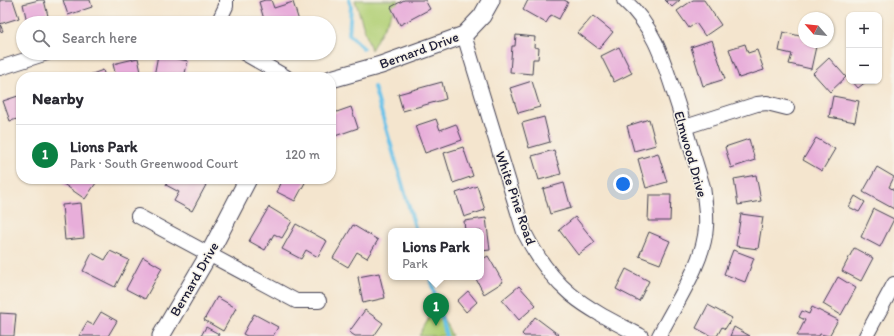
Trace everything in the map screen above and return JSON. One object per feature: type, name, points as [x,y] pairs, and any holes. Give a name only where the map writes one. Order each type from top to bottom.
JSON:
[{"type":"street","points":[[221,16],[226,6],[226,0]]},
{"type":"street","name":"Bernard Drive","points":[[336,78],[381,64],[464,35],[482,16],[492,0]]},
{"type":"street","name":"Elmwood Drive","points":[[624,0],[635,10],[651,31],[662,55],[703,187],[706,228],[704,242],[696,265],[659,336]]},
{"type":"street","name":"White Pine Road","points":[[464,35],[524,232],[537,257],[554,279],[574,298],[595,312],[641,336]]},
{"type":"street","points":[[0,68],[25,60]]},
{"type":"street","points":[[256,60],[277,72]]},
{"type":"street","points":[[685,127],[757,104],[767,103],[787,108]]},
{"type":"street","name":"Bernard Drive","points":[[161,336],[209,254],[245,184]]},
{"type":"street","points":[[138,216],[296,301],[319,301]]},
{"type":"street","points":[[866,336],[894,284]]},
{"type":"green space","points":[[355,0],[399,0],[371,50]]},
{"type":"green space","points":[[440,312],[452,336],[419,336],[430,316]]},
{"type":"building","points":[[0,0],[13,0],[18,16],[16,16],[16,19],[0,24]]},
{"type":"building","points":[[44,0],[48,16],[26,16],[23,4]]},
{"type":"building","points":[[63,0],[90,0],[92,7],[68,15]]},
{"type":"building","points":[[271,0],[274,8],[293,2],[297,16],[263,16],[259,2]]},
{"type":"building","points":[[404,0],[425,0],[430,9],[400,25],[391,7]]},
{"type":"building","points":[[528,0],[564,0],[568,2],[559,19],[551,15],[546,23],[523,10]]},
{"type":"building","points":[[665,0],[680,0],[672,7]]},
{"type":"building","points":[[693,0],[704,0],[721,25],[705,36],[696,23],[689,28],[677,11]]},
{"type":"building","points":[[593,16],[613,32],[599,49],[578,33]]},
{"type":"building","points":[[0,24],[3,31],[0,32]]},
{"type":"building","points":[[783,32],[798,36],[798,48],[816,48],[811,69],[789,64],[792,54],[779,51]]},
{"type":"building","points":[[516,35],[535,37],[534,47],[539,48],[538,59],[533,59],[532,74],[510,72],[512,46],[515,46]]},
{"type":"building","points":[[712,40],[725,79],[703,86],[691,47]]},
{"type":"building","points":[[745,44],[748,53],[757,50],[764,70],[739,78],[729,49]]},
{"type":"building","points":[[619,47],[632,73],[614,82],[601,56]]},
{"type":"building","points":[[829,58],[846,77],[830,92],[813,73]]},
{"type":"building","points":[[130,60],[138,60],[141,72],[115,72],[113,64]]},
{"type":"building","points":[[157,60],[188,61],[185,72],[155,72]]},
{"type":"building","points":[[532,81],[540,107],[518,113],[510,88]]},
{"type":"building","points":[[442,82],[446,99],[403,111],[398,94]]},
{"type":"building","points":[[855,84],[863,84],[858,88]]},
{"type":"building","points":[[833,96],[859,101],[855,122],[829,117]]},
{"type":"building","points":[[16,97],[16,119],[10,121],[3,101]]},
{"type":"building","points":[[351,107],[358,128],[336,136],[336,112]]},
{"type":"building","points":[[544,117],[550,142],[529,148],[522,123]]},
{"type":"building","points":[[436,119],[440,130],[456,124],[462,140],[425,153],[415,126]]},
{"type":"building","points":[[649,119],[656,145],[634,151],[627,126]]},
{"type":"building","points":[[816,138],[835,149],[822,171],[803,160]]},
{"type":"building","points":[[749,139],[755,160],[731,168],[725,147]]},
{"type":"building","points":[[463,147],[473,176],[453,183],[444,153]]},
{"type":"building","points":[[554,150],[561,174],[539,180],[532,156]]},
{"type":"building","points":[[658,153],[667,182],[646,188],[638,159]]},
{"type":"building","points":[[877,167],[894,177],[889,187],[894,190],[894,209],[863,192]]},
{"type":"building","points":[[756,175],[761,201],[738,205],[734,179]]},
{"type":"building","points":[[564,183],[571,208],[550,214],[543,189]]},
{"type":"building","points":[[63,184],[95,184],[85,199]]},
{"type":"building","points":[[281,184],[304,184],[295,201],[277,192]]},
{"type":"building","points":[[166,185],[206,185],[192,211],[174,201],[179,192]]},
{"type":"building","points":[[477,186],[485,210],[464,217],[456,193]]},
{"type":"building","points":[[649,195],[671,195],[670,221],[648,221]]},
{"type":"building","points":[[855,196],[865,202],[859,212],[849,207]]},
{"type":"building","points":[[81,203],[84,238],[65,240],[62,205]]},
{"type":"building","points":[[269,207],[292,221],[282,238],[274,234],[265,250],[249,241]]},
{"type":"building","points":[[874,209],[894,219],[880,247],[861,237]]},
{"type":"building","points":[[741,214],[763,217],[758,249],[736,246]]},
{"type":"building","points":[[575,217],[595,242],[578,255],[559,230]]},
{"type":"building","points":[[486,218],[490,250],[484,251],[484,228],[465,228],[464,221]]},
{"type":"building","points":[[296,224],[327,241],[318,257],[306,250],[301,259],[282,249]]},
{"type":"building","points":[[353,225],[378,240],[367,258],[357,252],[348,267],[333,258]]},
{"type":"building","points":[[649,232],[670,241],[660,264],[639,256]]},
{"type":"building","points":[[854,248],[873,258],[861,281],[842,271]]},
{"type":"building","points":[[733,250],[754,258],[745,282],[724,274]]},
{"type":"building","points":[[110,251],[129,260],[115,287],[83,271],[92,253],[105,260]]},
{"type":"building","points":[[488,256],[503,282],[484,294],[477,280],[484,280],[484,258]]},
{"type":"building","points":[[143,257],[162,268],[145,299],[126,289]]},
{"type":"building","points":[[626,269],[649,281],[639,301],[616,289]]},
{"type":"building","points":[[379,273],[385,298],[363,303],[358,277]]},
{"type":"building","points":[[838,277],[856,288],[841,315],[823,304]]},
{"type":"building","points":[[519,286],[536,305],[519,320],[502,300]]},
{"type":"building","points":[[468,291],[477,302],[466,312],[457,301]]},
{"type":"building","points":[[217,297],[236,308],[223,331],[204,320]]},
{"type":"building","points":[[708,305],[732,318],[725,329],[722,327],[717,336],[711,336],[696,328]]},
{"type":"building","points":[[812,307],[838,320],[829,336],[820,334],[819,336],[797,336],[805,320],[799,317],[802,311],[809,314]]},
{"type":"building","points":[[365,310],[383,323],[374,336],[355,336],[349,332]]},
{"type":"building","points":[[101,312],[117,321],[108,336],[79,336],[87,322],[93,325]]},
{"type":"building","points":[[0,313],[16,314],[14,336],[0,336]]},
{"type":"building","points":[[254,314],[278,327],[273,336],[247,336],[243,334]]},
{"type":"building","points":[[535,317],[559,335],[524,336],[522,334]]},
{"type":"building","points":[[206,327],[219,334],[218,336],[201,336]]},
{"type":"building","points":[[734,327],[750,336],[730,336]]},
{"type":"waterway","points":[[349,0],[351,6],[349,34],[363,48]]},
{"type":"waterway","points":[[374,87],[415,228]]},
{"type":"waterway","points":[[431,280],[446,336]]},
{"type":"place","name":"Lions Park","points":[[436,326]]}]
